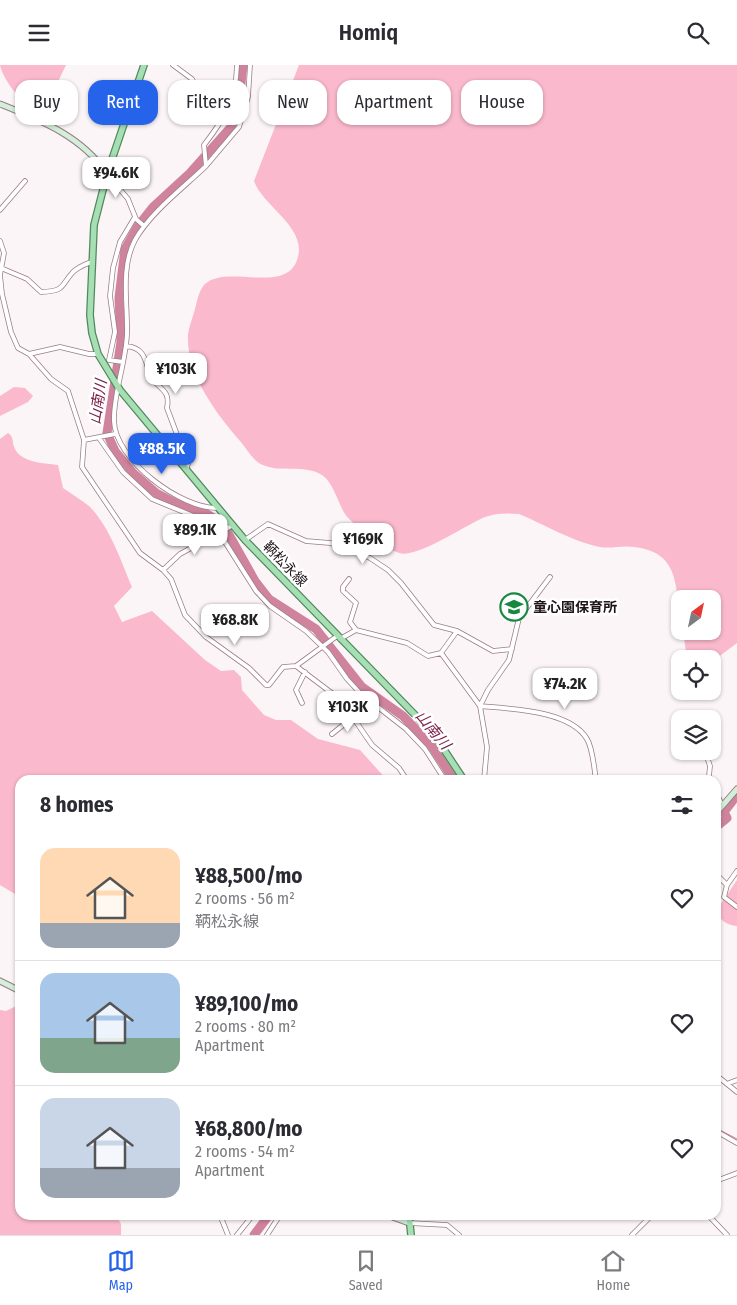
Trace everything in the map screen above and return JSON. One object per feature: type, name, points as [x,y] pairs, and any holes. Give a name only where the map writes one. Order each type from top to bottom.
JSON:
[{"type":"main road","name":"鞆松永線","points":[[144,65],[107,174],[94,225],[90,315],[92,333],[98,354],[119,389],[231,526],[336,638],[437,739],[461,775]]},
{"type":"main road","points":[[409,1223],[411,1235]]},
{"type":"street","points":[[173,65],[192,80]]},
{"type":"street","points":[[235,80],[237,65]]},
{"type":"street","points":[[218,508],[208,508],[164,488],[139,466],[114,435],[114,419],[126,346],[129,253],[143,226],[206,165],[239,127],[248,97],[250,65]]},
{"type":"street","points":[[0,104],[66,133],[80,145],[128,199],[135,218],[143,226]]},
{"type":"street","points":[[206,165],[204,145],[220,125]]},
{"type":"street","points":[[0,210],[25,181]]},
{"type":"street","points":[[122,362],[109,360],[115,332],[110,296],[113,268],[120,242],[135,218]]},
{"type":"street","points":[[0,241],[4,253],[0,275],[2,294],[11,332],[18,348],[29,354],[51,379],[68,391],[84,440],[82,467],[140,553],[163,570],[171,579],[185,615],[206,637],[249,668],[254,676],[266,685],[269,685],[283,667],[296,666],[336,638],[356,630],[407,643],[428,657],[441,653],[457,631]]},
{"type":"street","points":[[1,268],[27,279],[36,290],[51,292],[65,286],[74,271],[92,261]]},
{"type":"street","points":[[126,346],[130,346],[146,358],[153,380],[163,387],[168,401],[167,408],[188,463],[186,469]]},
{"type":"street","points":[[29,354],[60,347],[89,354],[98,354]]},
{"type":"street","points":[[84,440],[114,435]]},
{"type":"street","points":[[101,438],[124,472],[142,491],[159,503],[208,522],[220,534],[259,595],[270,606],[325,646],[360,693],[406,729],[425,749],[442,775]]},
{"type":"street","points":[[245,540],[268,524],[306,541],[330,543],[350,548],[388,570],[412,596],[434,625],[457,631],[494,651],[512,649]]},
{"type":"street","points":[[163,570],[180,554],[220,534],[231,526]]},
{"type":"street","points":[[480,706],[488,690],[509,659],[519,618],[550,577]]},
{"type":"street","points":[[348,579],[343,587],[343,591],[356,603],[350,622],[356,630]]},
{"type":"street","points":[[441,653],[480,706],[487,747],[484,775]]},
{"type":"street","points":[[296,666],[341,700],[376,750],[399,767],[404,775]]},
{"type":"street","points":[[302,703],[296,690],[305,672]]},
{"type":"street","points":[[480,706],[517,709],[566,720],[587,737],[595,775]]},
{"type":"street","points":[[332,734],[353,717]]},
{"type":"street","points":[[709,760],[709,775]]},
{"type":"street","points":[[722,805],[737,789]]},
{"type":"street","points":[[737,871],[726,885],[724,897],[737,907]]},
{"type":"street","points":[[721,880],[726,885]]},
{"type":"street","points":[[0,981],[15,988]]},
{"type":"street","points":[[721,1078],[729,1083],[737,1092]]},
{"type":"street","points":[[729,1083],[737,1080]]},
{"type":"street","points":[[721,1134],[737,1143]]},
{"type":"street","points":[[721,1179],[737,1173]]},
{"type":"street","points":[[222,1220],[228,1235]]},
{"type":"street","points":[[237,1235],[249,1220]]},
{"type":"street","points":[[267,1235],[277,1220]]},
{"type":"street","points":[[401,1220],[409,1223],[447,1225],[459,1235]]},
{"type":"street","points":[[632,1235],[647,1220]]},
{"type":"street","points":[[713,1220],[728,1235]]},
{"type":"shaded area","points":[[0,65],[66,65],[59,80],[15,80],[15,92]]},
{"type":"shaded area","points":[[299,65],[737,65],[737,643],[721,655],[721,650],[686,650],[684,640],[721,640],[721,590],[677,590],[675,580],[666,562],[659,555],[648,550],[626,546],[604,547],[590,545],[519,514],[510,513],[485,517],[418,551],[399,553],[386,547],[349,519],[326,478],[322,475],[308,470],[270,467],[256,461],[250,455],[204,392],[192,364],[188,335],[198,296],[204,285],[214,279],[226,277],[280,276],[290,270],[297,260],[299,248],[297,238],[283,218],[259,191],[254,181],[276,125],[327,125],[327,80],[293,80]]},
{"type":"shaded area","points":[[14,387],[25,388],[33,396],[28,402],[0,416],[0,396]]},
{"type":"shaded area","points":[[8,433],[12,438],[14,447],[21,456],[40,463],[58,465],[63,488],[89,506],[103,524],[132,587],[114,606],[122,622],[152,611],[205,660],[221,671],[234,670],[241,677],[242,690],[264,715],[276,720],[291,720],[318,739],[360,750],[382,775],[15,775],[15,894],[0,885],[0,439]]},
{"type":"shaded area","points":[[737,880],[737,926],[730,925],[721,918],[721,904]]},
{"type":"shaded area","points":[[15,1006],[15,1220],[119,1220],[121,1224],[121,1235],[0,1235],[0,1010],[6,1011]]},
{"type":"waterway","name":"山南川","points":[[243,65],[238,110],[231,127],[190,173],[153,207],[138,226],[125,249],[119,298],[121,342],[107,433],[115,451],[133,473],[156,493],[175,503],[204,512],[223,524],[255,581],[269,599],[316,629],[362,687],[403,716],[431,745],[451,775]]},
{"type":"waterway","points":[[721,823],[727,818],[724,812],[737,795]]},
{"type":"waterway","points":[[721,1131],[737,1139]]},
{"type":"waterway","name":"山南川","points":[[254,1235],[265,1220]]},
{"type":"place","name":"童心園保育所","points":[[514,607]]}]
